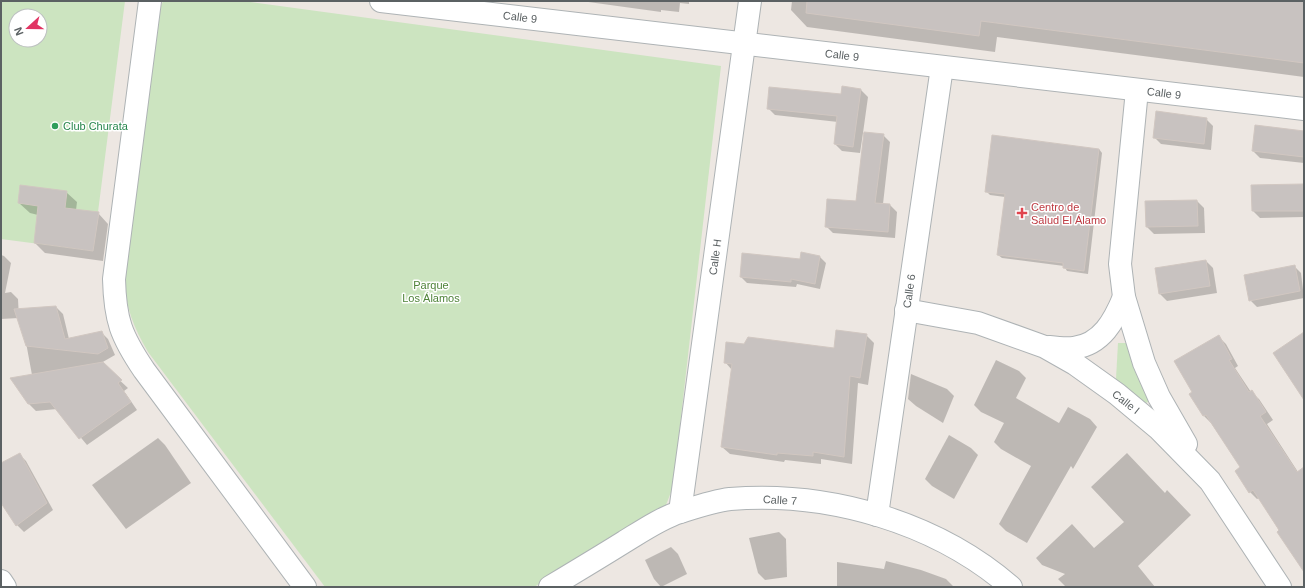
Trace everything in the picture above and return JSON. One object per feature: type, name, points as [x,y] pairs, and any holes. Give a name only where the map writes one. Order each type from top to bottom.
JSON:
[{"type":"street","points":[[150,1],[114,279],[114,304],[120,328],[127,345],[144,370],[305,587]]},
{"type":"street","name":"Calle 9","points":[[380,1],[1304,109]]},
{"type":"street","name":"Calle H","points":[[680,512],[750,1]]},
{"type":"street","name":"Calle 6","points":[[877,515],[942,67]]},
{"type":"street","points":[[1137,90],[1120,264],[1124,297],[1144,363],[1159,397],[1210,480]]},
{"type":"street","points":[[1046,347],[1073,348],[1089,344],[1102,335],[1114,319],[1124,297]]},
{"type":"street","name":"Calle I","points":[[906,310],[978,323],[1046,347],[1075,364],[1159,428],[1210,480],[1280,587]]},
{"type":"street","name":"Calle 7","points":[[550,587],[643,530],[680,512],[729,500],[779,498],[831,504],[877,515],[917,529],[960,551],[999,577],[1011,587]]},
{"type":"street","points":[[1,581],[5,587]]},
{"type":"green space","name":"Club Churata","points":[[1,1],[125,1],[93,251],[1,239]]},
{"type":"green space","name":"Parque Los Álamos","points":[[163,1],[243,1],[721,66],[673,487],[666,505],[660,511],[534,587],[325,587],[148,352],[130,315],[126,296],[125,275],[161,6]]},
{"type":"green space","points":[[1118,343],[1126,343],[1150,400],[1145,404],[1116,379]]},
{"type":"building","points":[[807,1],[1304,1],[1304,63],[981,21],[979,36],[806,13]]},
{"type":"building","points":[[842,86],[861,89],[853,147],[834,144],[837,116],[767,109],[769,87],[841,94]]},
{"type":"building","points":[[1156,111],[1207,118],[1204,144],[1153,138]]},
{"type":"building","points":[[1255,125],[1304,131],[1304,157],[1252,151]]},
{"type":"building","points":[[864,132],[884,134],[875,203],[890,204],[888,232],[825,227],[827,199],[856,201]]},
{"type":"building","points":[[992,135],[1099,149],[1084,271],[1063,268],[1063,263],[997,255],[1005,194],[985,192]]},
{"type":"building","points":[[1303,184],[1304,211],[1252,211],[1251,185]]},
{"type":"building","points":[[20,185],[67,191],[65,208],[99,212],[93,251],[34,243],[38,206],[18,203]]},
{"type":"building","points":[[1197,200],[1198,226],[1146,227],[1145,201]]},
{"type":"building","points":[[801,252],[820,256],[815,284],[791,279],[791,282],[740,277],[742,253],[800,259]]},
{"type":"building","points":[[1206,260],[1210,286],[1159,294],[1155,268]]},
{"type":"building","points":[[1295,265],[1300,291],[1249,301],[1244,275]]},
{"type":"building","points":[[56,306],[65,339],[102,331],[108,348],[98,354],[26,346],[14,309]]},
{"type":"building","points":[[836,330],[867,334],[860,378],[850,376],[844,457],[813,452],[813,456],[777,453],[777,455],[721,447],[732,364],[724,363],[726,342],[744,344],[748,337],[834,348]]},
{"type":"building","points":[[1304,332],[1304,400],[1273,353]]},
{"type":"building","points":[[1219,335],[1232,359],[1229,360],[1249,392],[1252,390],[1266,412],[1260,416],[1297,472],[1304,467],[1304,572],[1277,532],[1279,530],[1253,490],[1249,493],[1235,471],[1240,467],[1206,415],[1203,416],[1189,394],[1192,392],[1174,361]]},
{"type":"building","points":[[103,362],[122,380],[118,383],[131,402],[79,439],[50,402],[28,404],[10,378]]},
{"type":"building","points":[[20,453],[47,503],[16,526],[1,503],[1,463]]},
{"type":"place","name":"Club Churata","points":[[55,126]]},
{"type":"place","name":"Centro de Salud El Álamo","points":[[1022,213]]}]
